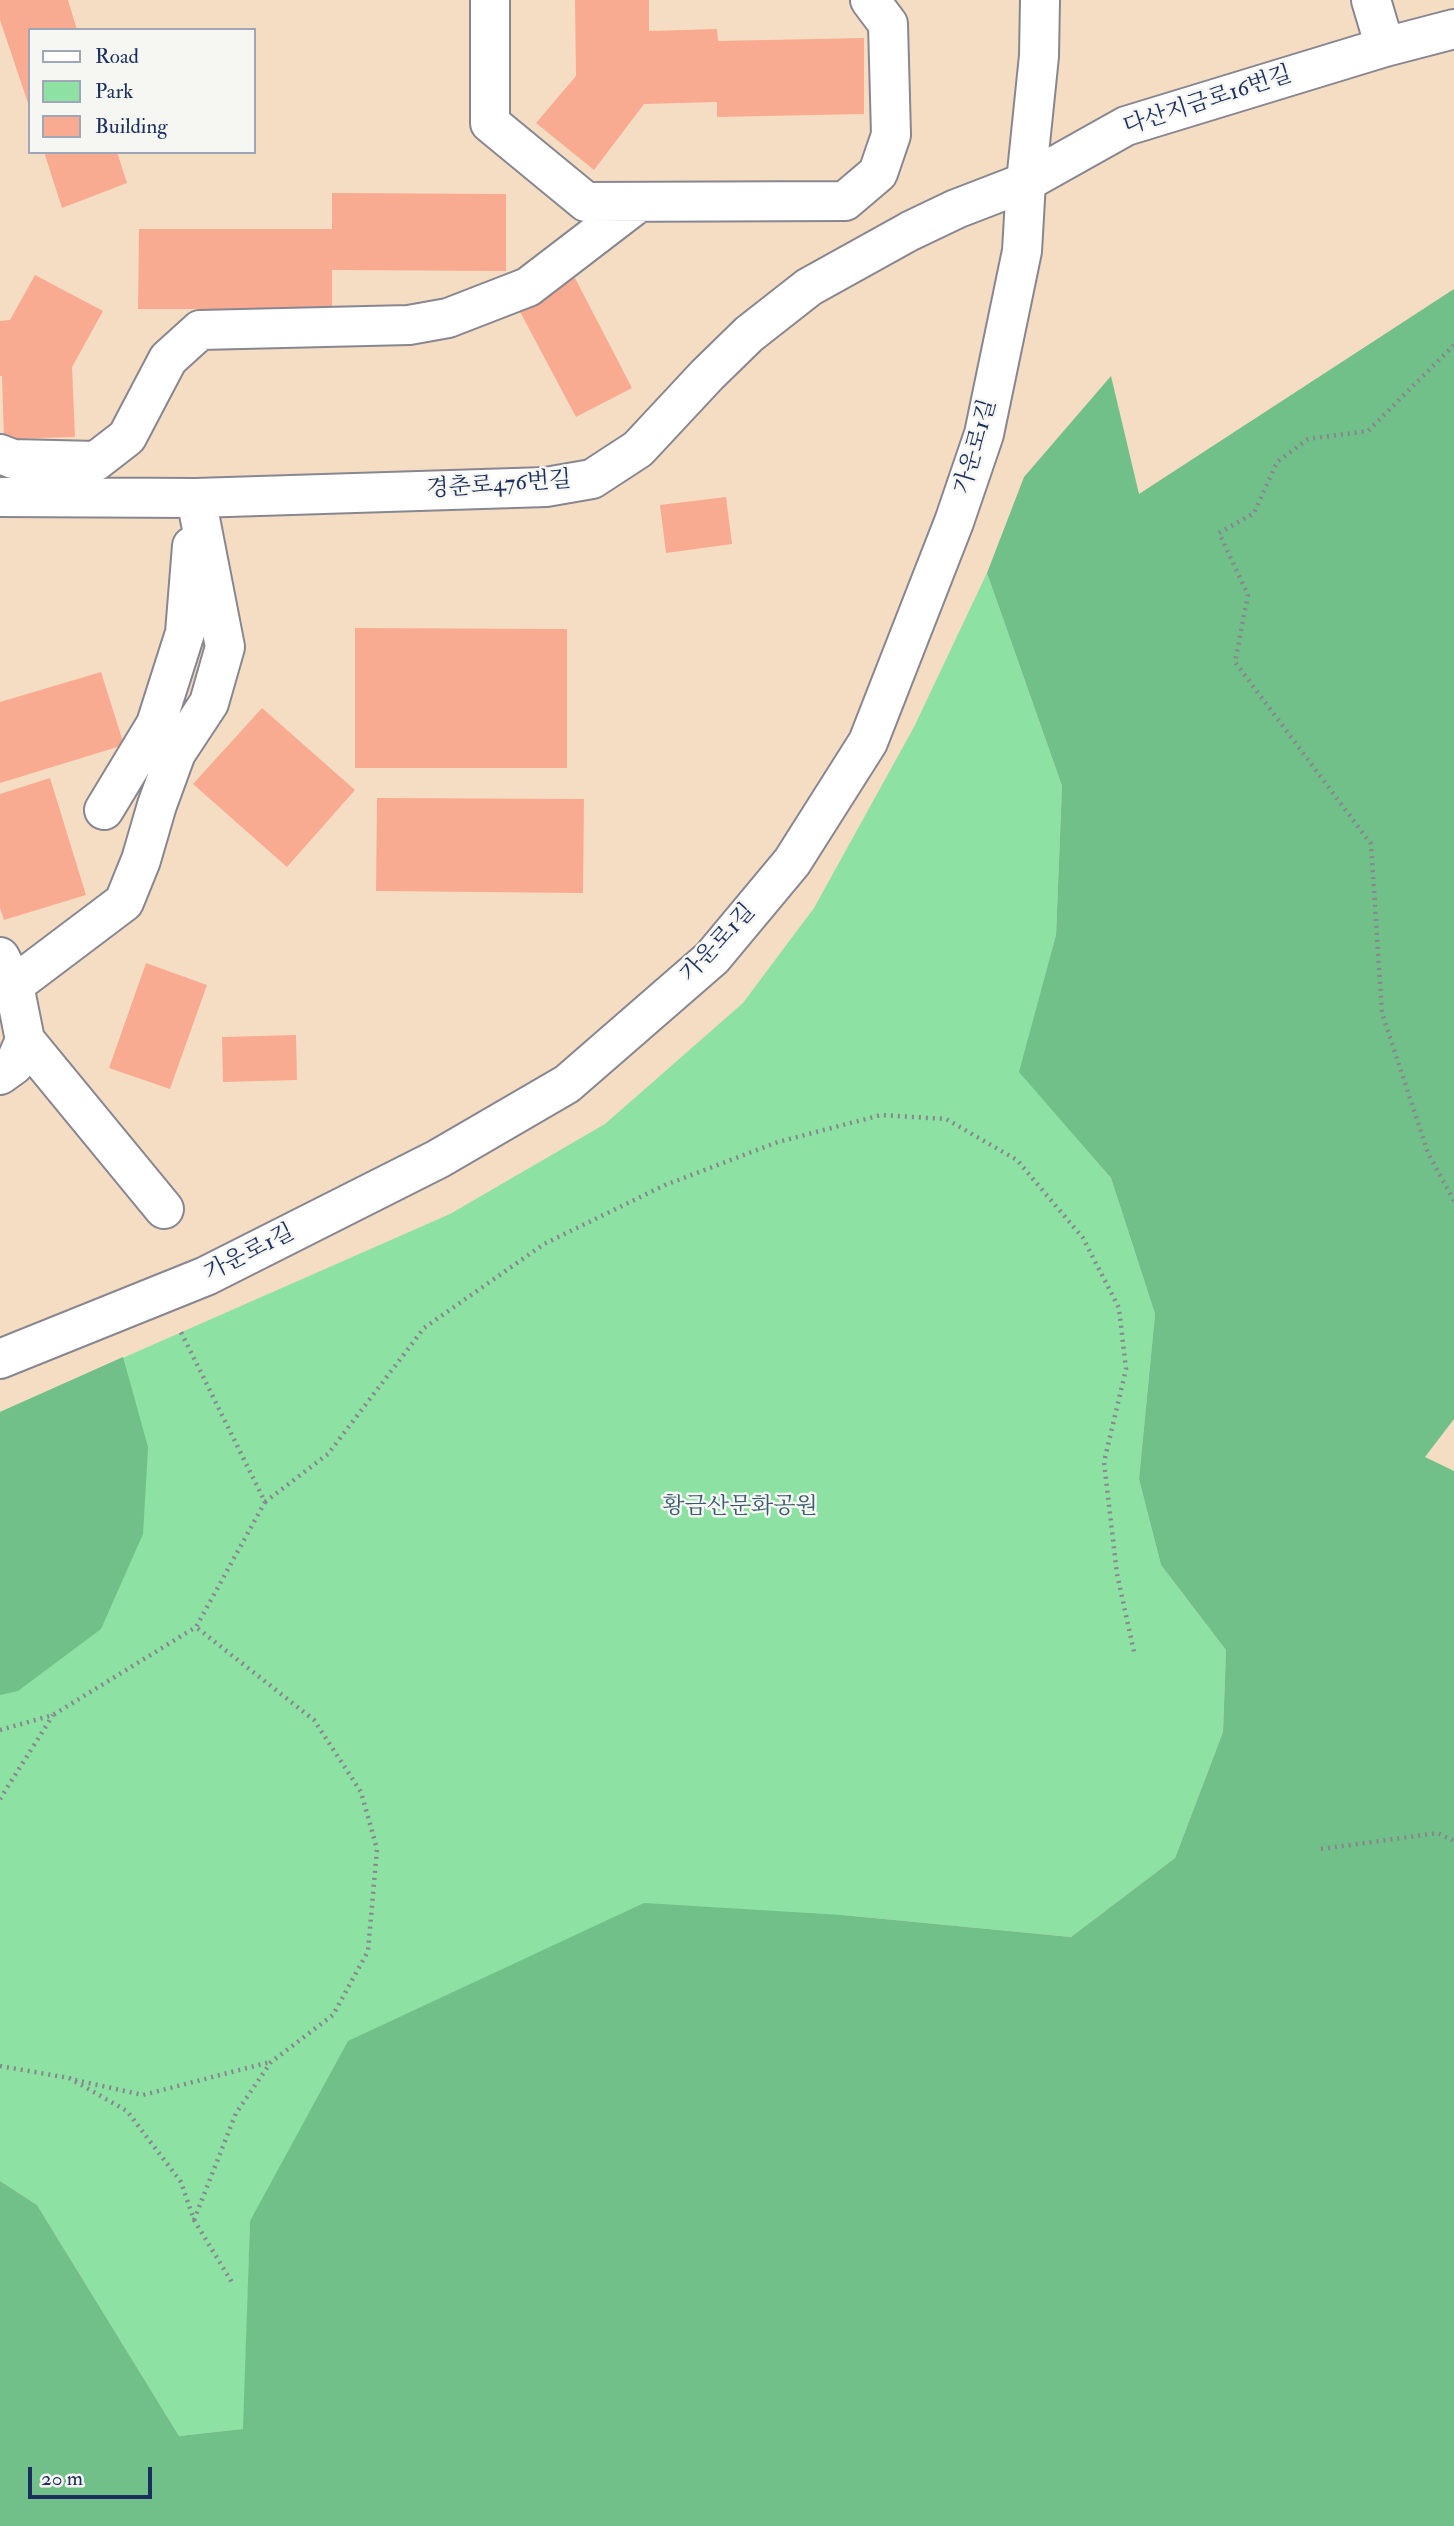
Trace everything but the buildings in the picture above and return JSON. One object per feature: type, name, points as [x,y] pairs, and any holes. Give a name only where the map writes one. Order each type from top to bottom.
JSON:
[{"type":"street","points":[[491,0],[490,123],[586,202],[845,201],[878,173],[891,135],[888,24],[870,0]]},
{"type":"street","points":[[1026,181],[1039,56],[1040,0]]},
{"type":"street","points":[[1371,0],[1385,47]]},
{"type":"street","name":"다산지금로16번길","points":[[1026,181],[1126,125],[1385,47],[1454,29]]},
{"type":"street","name":"경춘로476번길","points":[[0,497],[196,498],[546,487],[592,479],[638,449],[707,375],[750,334],[809,287],[910,231],[1026,181]]},
{"type":"street","name":"가운로1길","points":[[0,1359],[206,1276],[438,1159],[568,1084],[712,958],[792,862],[868,742],[954,522],[984,434],[1022,251],[1026,181]]},
{"type":"street","points":[[0,454],[13,459],[96,461],[127,437],[168,359],[200,330],[408,325],[448,318],[528,287],[639,202]]},
{"type":"street","points":[[104,810],[156,724],[185,633],[196,498]]},
{"type":"street","points":[[164,1209],[25,1040],[7,971],[124,902],[141,860],[176,753],[209,703],[225,647],[196,498]]},
{"type":"street","points":[[0,1075],[14,1065],[25,1040]]},
{"type":"path","points":[[1454,345],[1368,431],[1308,439],[1278,462],[1254,513],[1219,533],[1248,595],[1234,662],[1371,844],[1382,1013],[1428,1153],[1454,1201]]},
{"type":"path","points":[[0,1730],[53,1715],[196,1627],[265,1503],[328,1454],[424,1328],[544,1244],[665,1185],[778,1142],[881,1115],[946,1119],[1017,1160],[1083,1238],[1119,1308],[1126,1369],[1104,1462],[1117,1574],[1134,1653]]},
{"type":"path","points":[[162,1294],[265,1503]]},
{"type":"path","points":[[194,2220],[236,2113],[271,2062],[333,2015],[368,1951],[377,1850],[361,1792],[314,1720],[196,1627]]},
{"type":"path","points":[[0,1799],[53,1715]]},
{"type":"path","points":[[1321,1849],[1438,1833],[1454,1841]]},
{"type":"path","points":[[0,2066],[143,2095],[271,2062]]},
{"type":"path","points":[[69,2078],[127,2111],[181,2182],[194,2220],[233,2284]]},
{"type":"green space","points":[[1454,289],[1454,1419],[1425,1457],[1454,1471],[1454,2526],[0,2526],[0,2181],[37,2205],[179,2436],[243,2429],[250,2221],[348,2041],[644,1903],[842,1915],[1071,1937],[1175,1858],[1223,1732],[1226,1650],[1161,1565],[1139,1479],[1155,1314],[1111,1178],[1019,1072],[1056,935],[1062,786],[987,573],[1024,477],[1111,376],[1139,494]]},
{"type":"green space","name":"황금산문화공원","points":[[987,573],[1062,786],[1056,935],[1020,1072],[1111,1178],[1155,1314],[1139,1479],[1161,1565],[1226,1650],[1223,1732],[1175,1858],[1071,1937],[842,1915],[250,2221],[244,2429],[179,2436],[37,2205],[0,2181],[0,1412],[450,1214],[605,1124],[743,1003],[814,908],[914,727]]},
{"type":"green space","points":[[123,1357],[148,1447],[143,1534],[101,1629],[18,1691],[0,1695],[0,1412]]}]
